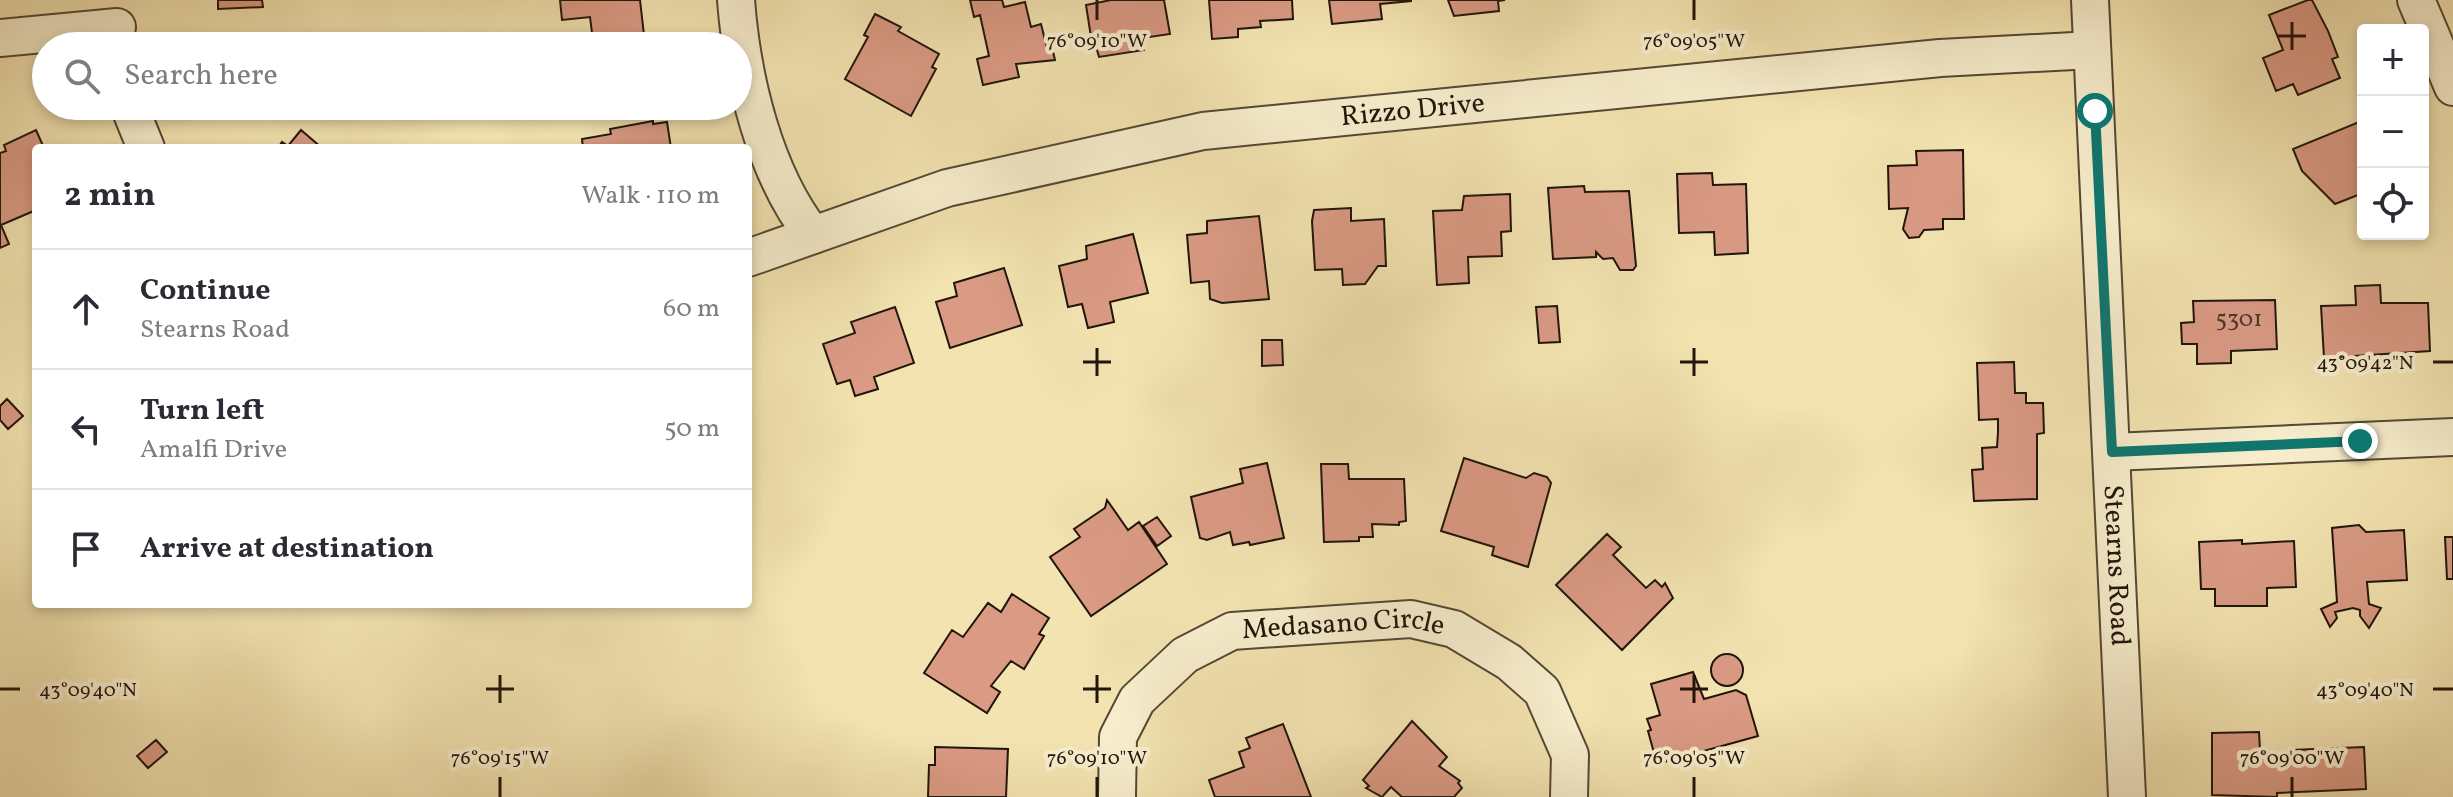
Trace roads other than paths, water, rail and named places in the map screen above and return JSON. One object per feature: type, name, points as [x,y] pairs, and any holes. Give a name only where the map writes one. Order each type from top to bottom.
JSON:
[{"type":"street","points":[[736,0],[739,32]]},
{"type":"street","name":"Stearns Road","points":[[2090,0],[2127,797]]},
{"type":"street","points":[[2416,0],[2453,87]]},
{"type":"street","points":[[51,32],[118,24]]},
{"type":"street","points":[[0,38],[32,34]]},
{"type":"street","name":"Rizzo Drive","points":[[752,257],[947,188],[1203,131],[1925,60],[2092,50]]},
{"type":"street","points":[[752,88],[763,133],[791,207],[813,235]]},
{"type":"street","points":[[135,120],[144,144]]},
{"type":"street","points":[[2112,452],[2453,437]]},
{"type":"street","name":"Medasano Circle","points":[[1117,797],[1118,737],[1137,700],[1185,655],[1232,631],[1411,619],[1454,629],[1509,662],[1542,691],[1570,755],[1569,797]]}]
